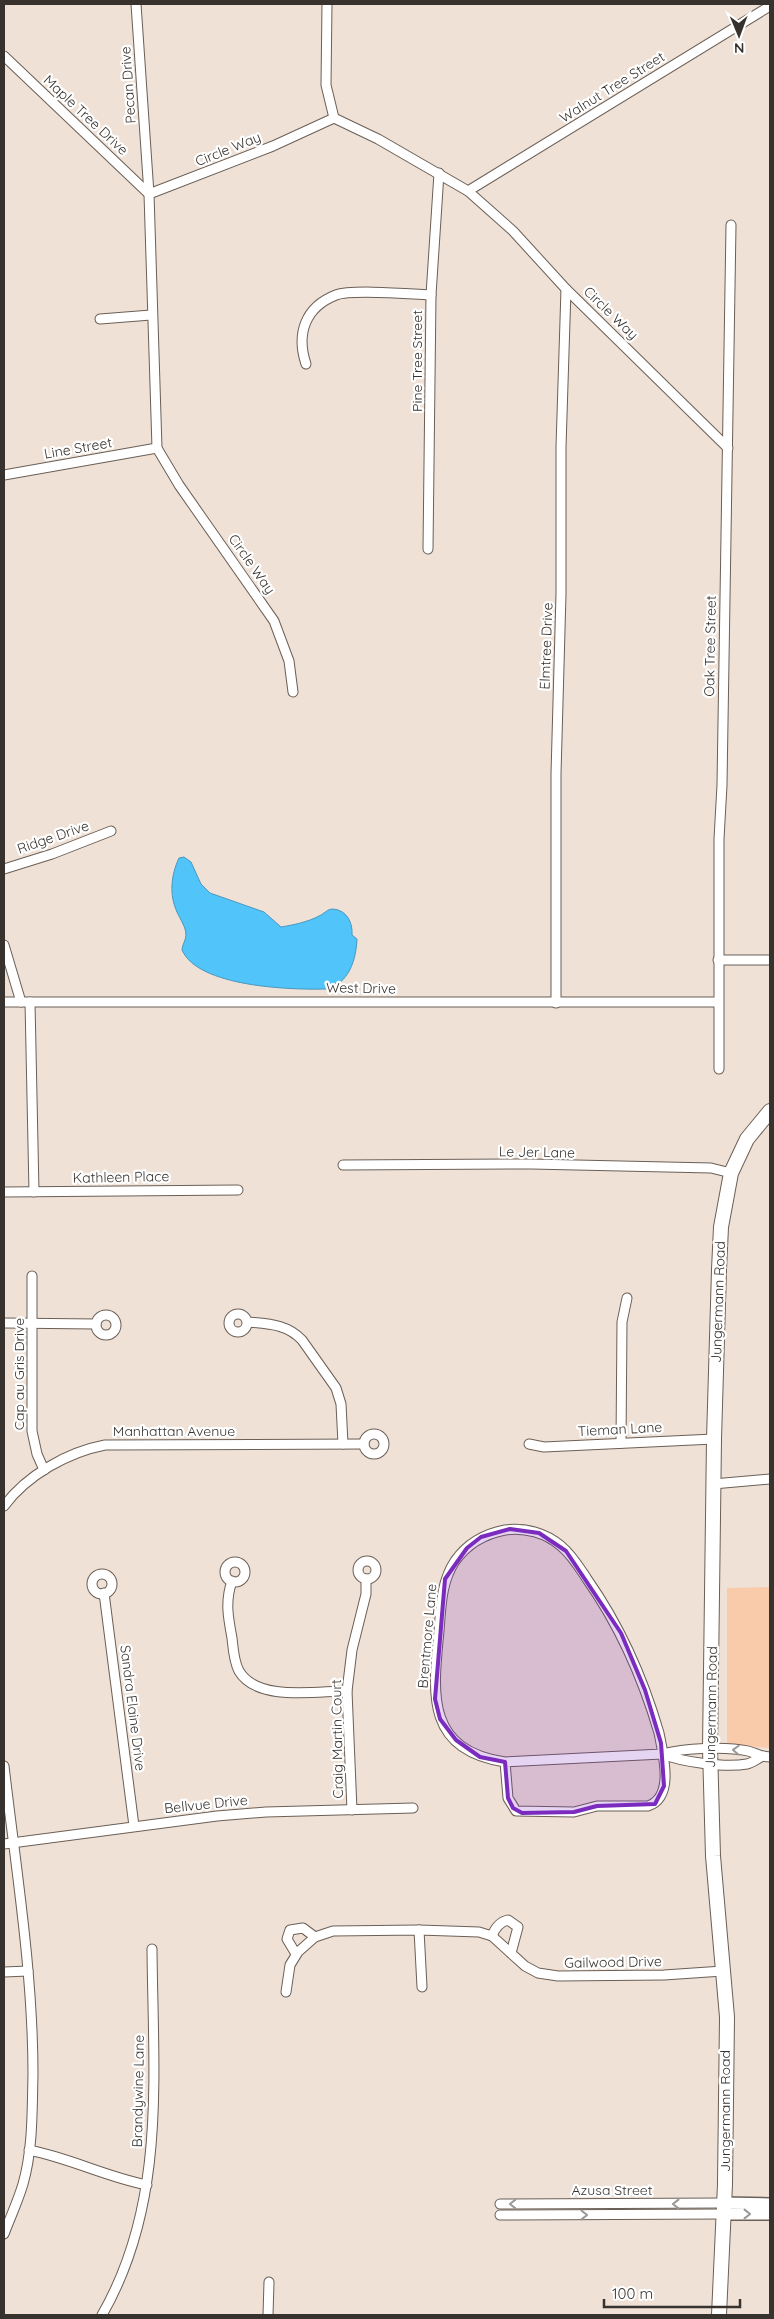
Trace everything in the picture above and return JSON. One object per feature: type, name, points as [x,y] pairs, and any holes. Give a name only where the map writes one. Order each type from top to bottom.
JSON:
[{"type":"main road","name":"Jungermann Road","points":[[718,2315],[724,2209],[727,2017],[713,1856],[710,1756],[713,1484],[721,1227],[731,1173],[747,1139],[770,1111]]},
{"type":"street","name":"Pecan Drive","points":[[136,4],[149,194]]},
{"type":"street","points":[[327,4],[326,85],[334,118]]},
{"type":"street","name":"Walnut Tree Street","points":[[468,191],[770,6]]},
{"type":"street","name":"Maple Tree Drive","points":[[4,56],[149,194]]},
{"type":"street","name":"Circle Way","points":[[293,692],[289,661],[274,621],[179,485],[157,448],[151,316],[149,194],[273,146],[334,118],[378,139],[468,191],[513,231],[566,290],[728,448]]},
{"type":"street","name":"Pine Tree Street","points":[[428,549],[431,295],[439,173]]},
{"type":"street","name":"Oak Tree Street","points":[[719,1068],[718,960],[728,448],[730,225]]},
{"type":"street","name":"Elmtree Drive","points":[[556,1003],[556,774],[561,594],[561,447],[566,290]]},
{"type":"street","points":[[306,364],[301,332],[304,323],[319,305],[335,295],[354,293],[431,295]]},
{"type":"street","points":[[100,319],[151,316]]},
{"type":"street","name":"Line Street","points":[[4,475],[157,448]]},
{"type":"street","name":"Ridge Drive","points":[[4,869],[52,854],[110,831]]},
{"type":"street","points":[[4,945],[26,1002],[34,1192]]},
{"type":"street","points":[[718,960],[770,960]]},
{"type":"street","name":"West Drive","points":[[4,1002],[718,1002]]},
{"type":"street","name":"Le Jer Lane","points":[[343,1165],[531,1164],[710,1168],[731,1173]]},
{"type":"street","name":"Kathleen Place","points":[[4,1192],[238,1190]]},
{"type":"street","name":"Cap au Gris Drive","points":[[32,1276],[32,1431],[37,1454],[44,1470]]},
{"type":"street","points":[[621,1443],[622,1322],[627,1298]]},
{"type":"street","points":[[248,1322],[280,1325],[296,1334],[302,1340],[336,1388],[341,1404],[343,1444]]},
{"type":"street","points":[[4,1323],[96,1324]]},
{"type":"street","name":"Tieman Lane","points":[[529,1444],[544,1446],[714,1439]]},
{"type":"street","name":"Manhattan Avenue","points":[[4,1506],[18,1488],[44,1470],[84,1450],[105,1444],[319,1446],[364,1444]]},
{"type":"street","points":[[713,1484],[770,1479]]},
{"type":"street","name":"Brentmore Lane","points":[[505,1762],[508,1798],[516,1811],[522,1813],[574,1812],[597,1806],[648,1806],[655,1804],[660,1799],[664,1786],[662,1754],[654,1715],[635,1662],[621,1633],[595,1590],[572,1558],[555,1542],[539,1533],[510,1529],[492,1532],[481,1537],[467,1548],[449,1572],[442,1593],[434,1682],[437,1710],[446,1729],[468,1751],[490,1760],[505,1762],[662,1754],[678,1750],[710,1756]]},
{"type":"street","name":"Craig Martin Court","points":[[352,1810],[347,1691],[352,1650],[366,1594],[366,1579]]},
{"type":"street","points":[[232,1581],[226,1606],[235,1658],[239,1671],[253,1687],[274,1692],[347,1691]]},
{"type":"street","name":"Sandra Elaine Drive","points":[[104,1593],[134,1826]]},
{"type":"street","points":[[710,1756],[749,1751],[766,1757]]},
{"type":"street","name":"Brentmore Lane","points":[[662,1754],[678,1761],[710,1756]]},
{"type":"street","points":[[710,1756],[748,1764],[766,1757]]},
{"type":"street","points":[[4,1766],[8,1843],[28,1971],[33,2052],[32,2120],[29,2150],[23,2184],[4,2234]]},
{"type":"street","name":"Bellvue Drive","points":[[8,1843],[217,1816],[413,1808]]},
{"type":"street","points":[[286,1992],[290,1965],[296,1954],[315,1938],[333,1931],[419,1930],[479,1932],[492,1936],[495,1928],[508,1920],[518,1927],[511,1953]]},
{"type":"street","points":[[296,1954],[287,1939],[290,1930],[303,1928],[315,1938]]},
{"type":"street","points":[[419,1930],[422,1987]]},
{"type":"street","name":"Gailwood Drive","points":[[492,1936],[525,1966],[538,1973],[558,1976],[664,1975],[722,1971]]},
{"type":"street","name":"Brandywine Lane","points":[[102,2315],[131,2248],[147,2185],[154,2127],[152,1949]]},
{"type":"street","points":[[4,1972],[28,1971]]},
{"type":"street","points":[[29,2150],[66,2158],[98,2172],[122,2180],[147,2185]]},
{"type":"street","name":"Azusa Street","points":[[500,2204],[724,2209]]},
{"type":"street","points":[[724,2209],[770,2204]]},
{"type":"street","points":[[724,2209],[770,2214]]},
{"type":"street","name":"Azusa Street","points":[[500,2214],[724,2209]]},
{"type":"street","points":[[268,2315],[269,2282]]},
{"type":"highlighted area","points":[[510,1529],[539,1533],[566,1551],[621,1633],[645,1690],[661,1743],[664,1786],[655,1804],[597,1806],[574,1812],[522,1813],[513,1808],[508,1798],[505,1762],[480,1757],[456,1740],[440,1719],[435,1699],[445,1579],[467,1548],[481,1537]]},
{"type":"shaded area","points":[[770,1587],[770,1748],[727,1745],[727,1588]]},
{"type":"water","points":[[184,857],[191,862],[201,884],[210,893],[264,912],[281,927],[310,920],[331,909],[342,912],[350,922],[352,935],[357,939],[353,963],[346,977],[334,986],[326,989],[269,987],[225,979],[206,972],[191,962],[182,950],[186,932],[174,905],[172,892],[176,865],[179,858]]}]
